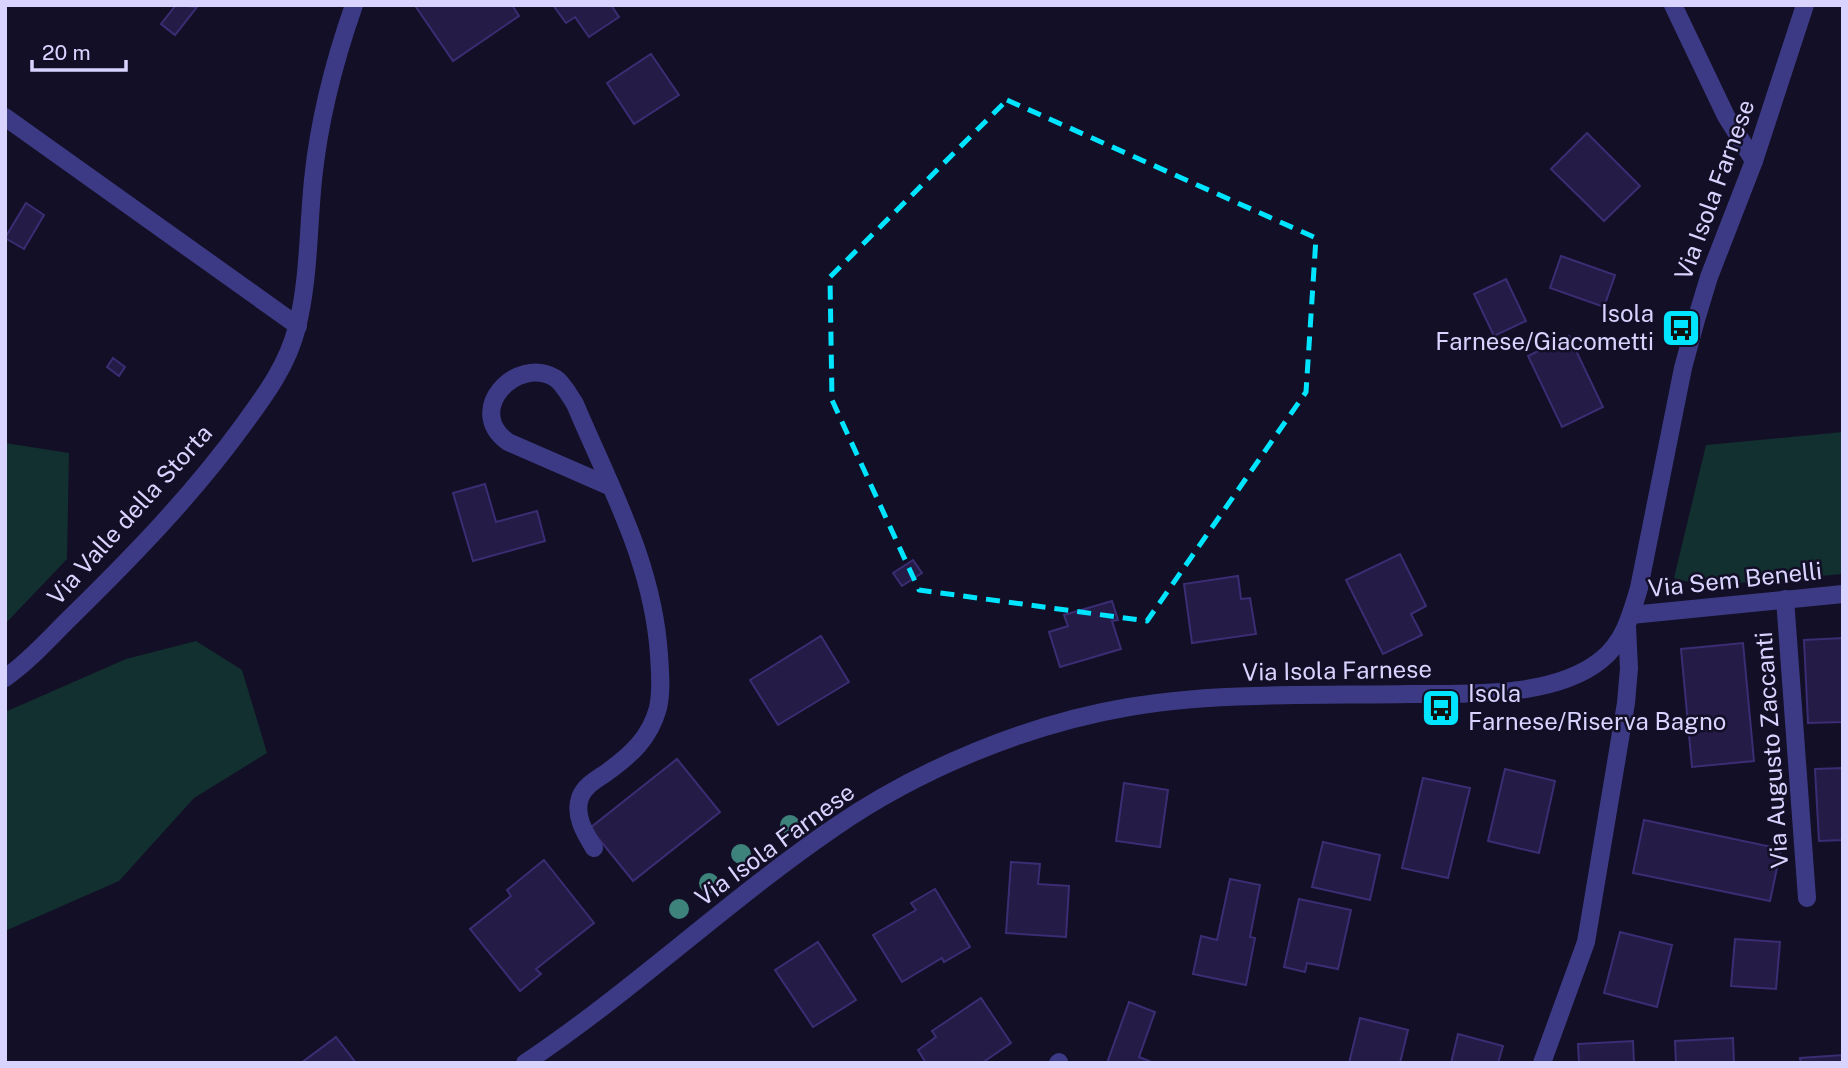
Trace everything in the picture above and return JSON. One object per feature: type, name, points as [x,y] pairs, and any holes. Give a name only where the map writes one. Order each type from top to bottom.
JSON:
[{"type":"street","name":"Via Valle della Storta","points":[[5,678],[118,571],[194,488],[227,448],[274,382],[286,360],[298,326],[305,285],[313,178],[321,123],[329,85],[354,5]]},
{"type":"street","points":[[1673,5],[1726,116],[1754,161]]},
{"type":"street","name":"Via Isola Farnese","points":[[525,1063],[837,825],[923,776],[991,747],[1072,719],[1150,703],[1255,696],[1514,690],[1575,676],[1603,659],[1616,645],[1629,621],[1639,588],[1683,368],[1709,277],[1754,161],[1805,5]]},
{"type":"street","points":[[5,117],[298,326]]},
{"type":"street","points":[[594,848],[580,820],[579,799],[592,783],[625,759],[647,736],[658,707],[658,638],[642,559],[575,404],[556,379],[537,373],[524,375],[505,384],[497,392],[491,415],[499,436],[609,486]]},
{"type":"street","name":"Via Sem Benelli","points":[[1629,621],[1785,599],[1843,594]]},
{"type":"street","name":"Via Augusto Zaccanti","points":[[1785,599],[1807,898]]},
{"type":"street","points":[[1542,1063],[1586,942],[1626,703],[1629,621]]},
{"type":"highlighted area","points":[[1007,100],[1316,238],[1306,392],[1147,621],[919,590],[832,400],[830,277]]},
{"type":"green space","points":[[1843,432],[1843,574],[1704,586],[1674,578],[1706,445]]},
{"type":"green space","points":[[5,443],[69,453],[67,559],[5,624]]},
{"type":"green space","points":[[196,641],[242,670],[267,753],[194,798],[119,881],[5,931],[5,712],[126,659]]},
{"type":"building","points":[[176,5],[197,7],[175,35],[161,24]]},
{"type":"building","points":[[512,5],[519,16],[453,61],[416,7]]},
{"type":"building","points":[[553,5],[611,5],[619,17],[589,37],[575,17],[566,23]]},
{"type":"building","points":[[651,54],[679,95],[634,124],[607,83]]},
{"type":"building","points":[[1587,133],[1640,186],[1604,221],[1551,169]]},
{"type":"building","points":[[26,203],[44,215],[24,249],[5,238]]},
{"type":"building","points":[[1561,256],[1615,275],[1604,307],[1550,288]]},
{"type":"building","points":[[1506,279],[1526,321],[1494,336],[1474,294]]},
{"type":"building","points":[[1569,336],[1603,407],[1562,427],[1528,356]]},
{"type":"building","points":[[113,358],[125,367],[119,376],[107,367]]},
{"type":"building","points":[[485,484],[496,522],[537,511],[545,541],[473,561],[453,493]]},
{"type":"building","points":[[1400,554],[1426,606],[1411,614],[1422,635],[1383,654],[1346,580]]},
{"type":"building","points":[[913,560],[922,573],[902,586],[893,573]]},
{"type":"building","points":[[1238,576],[1241,599],[1250,598],[1256,634],[1192,643],[1184,584]]},
{"type":"building","points":[[1112,601],[1118,620],[1112,621],[1121,649],[1060,667],[1049,632],[1068,626],[1064,615]]},
{"type":"building","points":[[821,636],[849,682],[778,725],[750,680]]},
{"type":"building","points":[[1843,638],[1843,722],[1808,723],[1804,640]]},
{"type":"building","points":[[1743,643],[1754,761],[1692,767],[1681,649]]},
{"type":"building","points":[[677,759],[720,812],[633,881],[590,828]]},
{"type":"building","points":[[1843,768],[1843,840],[1819,841],[1815,769]]},
{"type":"building","points":[[1505,769],[1555,781],[1539,853],[1488,841]]},
{"type":"building","points":[[1423,778],[1470,788],[1448,878],[1402,868]]},
{"type":"building","points":[[1124,783],[1168,790],[1160,847],[1116,841]]},
{"type":"building","points":[[1644,820],[1781,849],[1770,901],[1633,873]]},
{"type":"building","points":[[1323,842],[1380,855],[1370,900],[1312,887]]},
{"type":"building","points":[[544,860],[594,923],[536,969],[541,974],[520,991],[470,929],[511,896],[507,890]]},
{"type":"building","points":[[1011,862],[1040,864],[1038,884],[1069,886],[1066,937],[1006,933]]},
{"type":"building","points":[[1230,879],[1260,885],[1250,937],[1255,938],[1246,985],[1193,974],[1201,936],[1217,940]]},
{"type":"building","points":[[935,889],[970,947],[944,962],[942,958],[902,982],[873,935],[916,910],[911,903]]},
{"type":"building","points":[[1299,899],[1351,910],[1338,969],[1307,963],[1305,972],[1284,967]]},
{"type":"building","points":[[1620,932],[1672,945],[1657,1007],[1604,993]]},
{"type":"building","points":[[1735,939],[1780,942],[1776,989],[1731,986]]},
{"type":"building","points":[[818,942],[856,1000],[813,1027],[775,970]]},
{"type":"building","points":[[981,998],[1011,1043],[982,1063],[926,1063],[918,1050],[936,1037],[932,1031]]},
{"type":"building","points":[[1129,1002],[1155,1012],[1139,1057],[1154,1063],[1107,1063]]},
{"type":"building","points":[[1360,1018],[1408,1030],[1400,1063],[1349,1063]]},
{"type":"building","points":[[1458,1034],[1503,1046],[1498,1063],[1451,1063]]},
{"type":"building","points":[[336,1037],[356,1063],[301,1063]]},
{"type":"building","points":[[1733,1038],[1734,1063],[1676,1063],[1675,1041]]},
{"type":"building","points":[[1633,1041],[1634,1063],[1579,1063],[1578,1044]]},
{"type":"building","points":[[1843,1055],[1843,1063],[1801,1063],[1800,1058]]},
{"type":"place","name":"Isola Farnese/Giacometti","points":[[1681,328]]},
{"type":"place","name":"Isola Farnese/Riserva Bagno","points":[[1441,708]]}]
